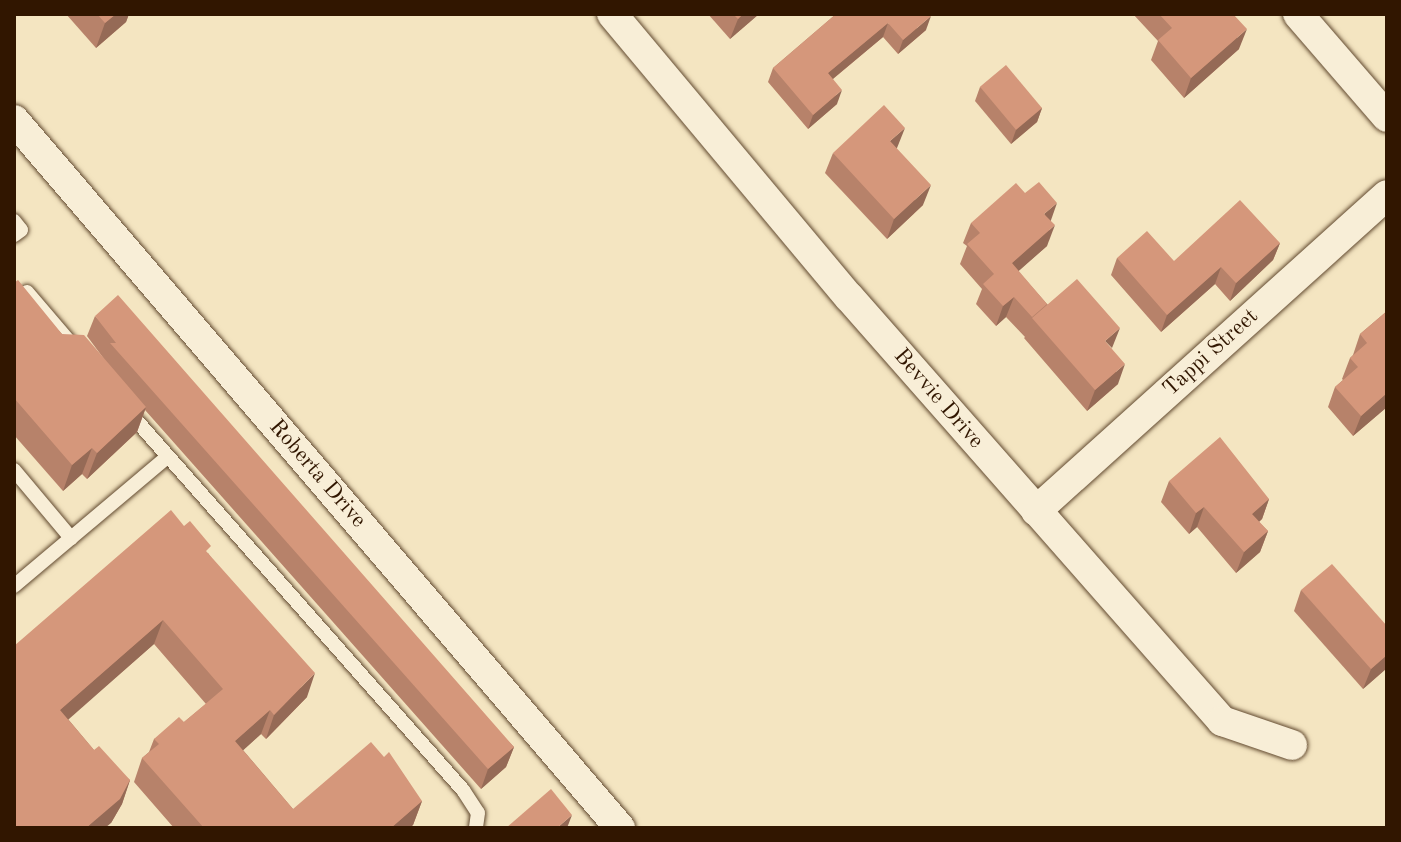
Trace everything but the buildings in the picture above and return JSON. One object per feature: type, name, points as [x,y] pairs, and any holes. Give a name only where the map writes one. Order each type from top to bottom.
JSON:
[{"type":"street","name":"Bevvie Drive","points":[[612,14],[1036,511],[1222,721],[1292,745]]},
{"type":"street","points":[[1298,14],[1387,117]]},
{"type":"street","name":"Roberta Drive","points":[[14,120],[620,828]]},
{"type":"street","name":"Tappi Street","points":[[1036,511],[1387,195]]},
{"type":"lane","points":[[14,221],[21,230],[14,235]]},
{"type":"lane","points":[[27,292],[87,363]]},
{"type":"lane","points":[[117,398],[463,790],[478,813],[476,828]]},
{"type":"lane","points":[[14,586],[167,457]]},
{"type":"lane","points":[[14,470],[71,538]]}]
